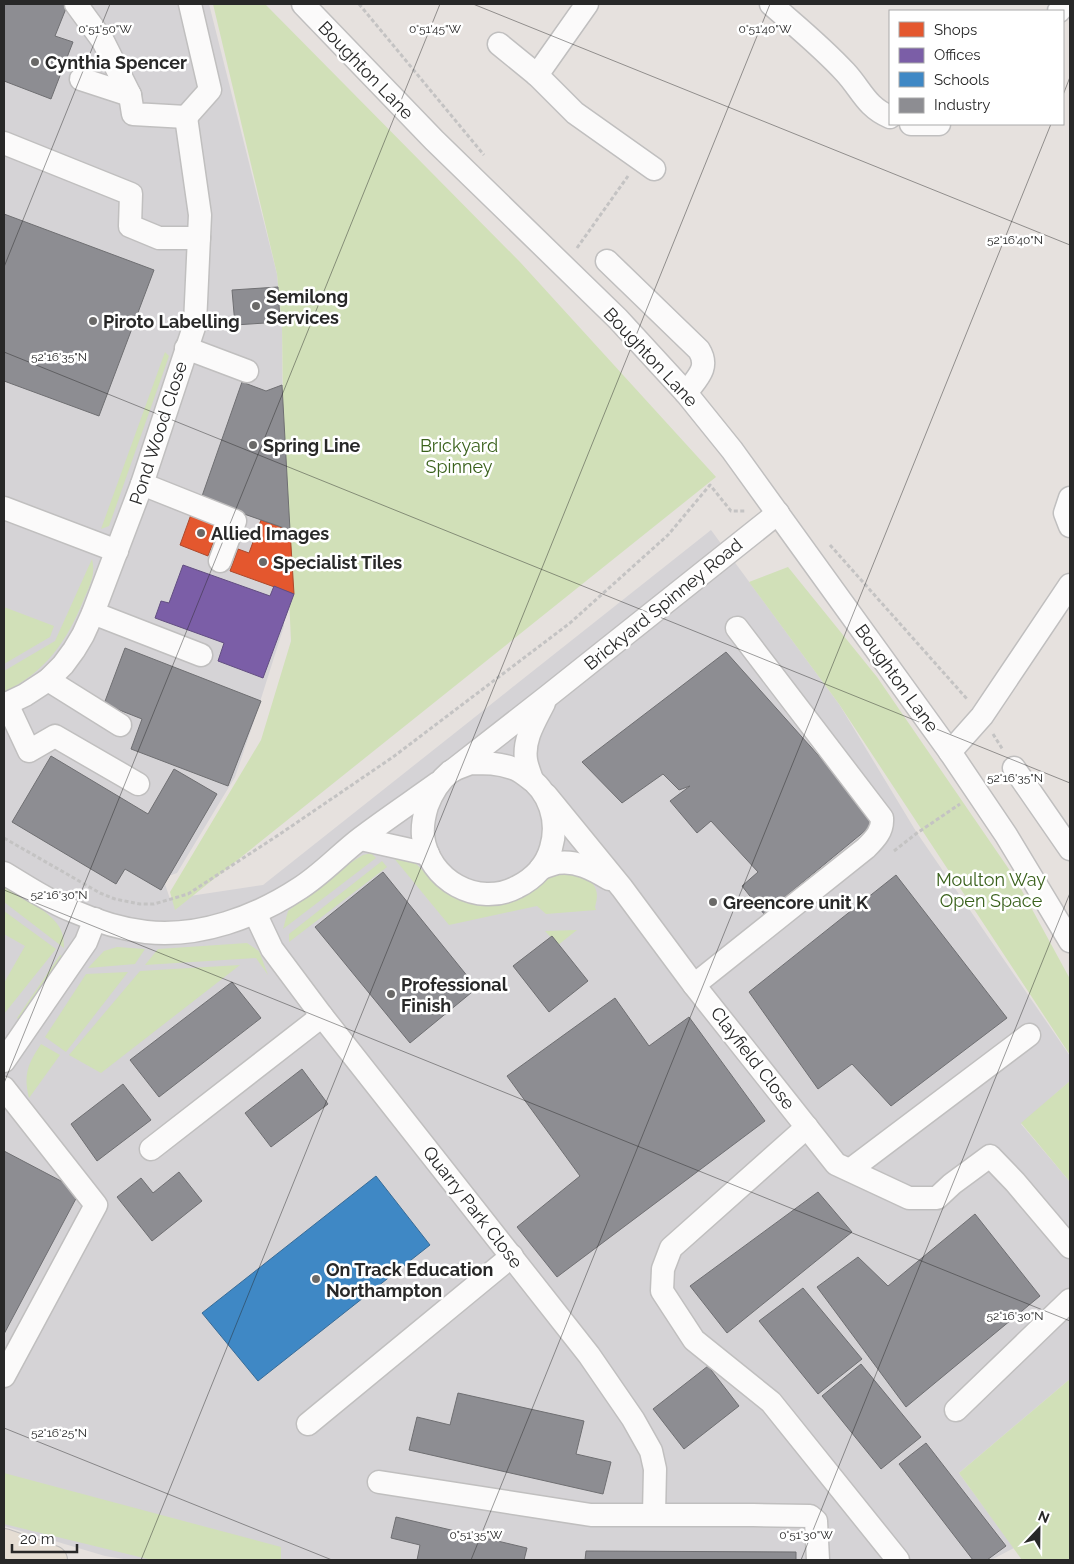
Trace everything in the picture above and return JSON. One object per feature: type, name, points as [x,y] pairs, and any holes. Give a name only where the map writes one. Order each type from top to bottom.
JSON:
[{"type":"main road","points":[[4,1543],[53,1560]]},
{"type":"main road","points":[[4,1557],[24,1560]]},
{"type":"street","points":[[76,4],[103,41],[130,95],[133,114],[186,117],[210,90],[190,4]]},
{"type":"street","points":[[537,75],[587,4]]},
{"type":"street","points":[[771,4],[846,73],[864,98],[882,114],[889,117]]},
{"type":"street","name":"Boughton Lane","points":[[312,7],[434,140],[618,319],[686,393],[732,450],[950,752],[1006,835],[1070,941]]},
{"type":"street","points":[[499,44],[537,75],[575,113],[647,164]]},
{"type":"street","points":[[81,79],[130,95]]},
{"type":"street","name":"Pond Wood Close","points":[[5,704],[25,695],[48,680],[63,665],[74,650],[93,613],[142,484],[194,324],[200,215],[186,117]]},
{"type":"street","points":[[4,143],[131,194],[130,226],[160,238],[199,238]]},
{"type":"street","points":[[607,261],[699,350],[703,357],[703,369],[686,393]]},
{"type":"street","points":[[186,348],[247,371]]},
{"type":"street","points":[[142,484],[235,521],[220,561]]},
{"type":"street","points":[[1070,498],[1064,513],[1070,526]]},
{"type":"street","points":[[4,508],[117,551]]},
{"type":"street","name":"Brickyard Spinney Road","points":[[4,872],[64,907],[95,920],[146,932],[201,929],[230,922],[255,913],[280,901],[302,887],[361,838],[445,777],[778,513]]},
{"type":"street","points":[[950,752],[982,716],[1070,585]]},
{"type":"street","points":[[93,613],[201,654]]},
{"type":"street","points":[[694,985],[866,848],[875,839],[882,826],[882,818],[737,628]]},
{"type":"street","points":[[48,680],[120,726]]},
{"type":"street","name":"Brickyard Spinney Road","points":[[539,787],[526,760],[527,741],[531,727],[548,696]]},
{"type":"street","points":[[5,704],[29,751],[55,736],[138,784]]},
{"type":"street","points":[[471,763],[493,763],[514,768],[539,787],[552,810],[554,840],[549,855],[541,868],[527,882],[510,891],[490,895],[471,892],[453,884],[438,871],[428,854],[423,836],[424,818],[429,800],[445,777],[471,763]]},
{"type":"street","points":[[1014,768],[1070,849]]},
{"type":"street","name":"Clayfield Close","points":[[539,787],[622,888],[694,985],[836,1164],[909,1198],[937,1198],[952,1184],[990,1156],[1015,1182],[1070,1247]]},
{"type":"street","points":[[361,838],[428,854]]},
{"type":"street","name":"Clayfield Close","points":[[541,868],[557,863],[573,863],[590,867],[622,888]]},
{"type":"street","name":"Quarry Park Close","points":[[255,913],[272,949],[322,1016],[589,1355],[633,1419],[651,1451],[655,1469],[654,1514]]},
{"type":"street","points":[[4,1061],[86,942],[95,920]]},
{"type":"street","points":[[151,1149],[322,1016]]},
{"type":"street","points":[[850,1170],[1029,1034]]},
{"type":"street","points":[[4,1088],[96,1205],[4,1376]]},
{"type":"street","points":[[807,1127],[671,1248],[663,1269],[662,1291],[694,1340],[771,1402],[898,1560]]},
{"type":"street","points":[[308,1424],[512,1256]]},
{"type":"street","points":[[956,1410],[1070,1300]]},
{"type":"street","points":[[379,1482],[591,1515],[810,1516],[816,1521],[818,1560]]},
{"type":"path","points":[[359,4],[490,162]]},
{"type":"path","points":[[574,252],[647,164]]},
{"type":"shaded area","points":[[4,4],[209,4],[277,274],[282,326],[284,626],[235,777],[177,873],[163,878],[170,899],[263,885],[711,530],[839,704],[917,833],[1070,1056],[1070,1081],[1021,1124],[1070,1182],[1070,1379],[959,1473],[1014,1548],[991,1560],[130,1560],[105,1556],[4,1526]]},
{"type":"green space","name":"Brickyard Spinney","points":[[213,4],[265,4],[520,262],[716,477],[175,910],[170,892],[261,740],[291,641],[284,488],[282,326],[277,274]]},
{"type":"green space","points":[[165,352],[169,356],[109,526],[101,529]]},
{"type":"green space","points":[[92,559],[93,575],[90,584],[62,642],[32,675],[4,692],[4,671],[55,641]]},
{"type":"green space","name":"Moulton Way Open Space","points":[[788,567],[877,677],[1015,878],[1070,979],[1070,1055],[839,704],[749,582]]},
{"type":"green space","points":[[4,607],[54,626],[50,637],[4,664]]},
{"type":"green space","points":[[371,853],[376,858],[283,929],[288,911],[347,865],[363,855]]},
{"type":"green space","points":[[393,857],[413,861],[444,891],[466,901],[548,871],[583,873],[591,881],[597,892],[596,910],[546,914],[537,906],[449,925]]},
{"type":"green space","points":[[382,861],[387,867],[289,942],[289,934]]},
{"type":"green space","points":[[4,886],[41,909],[53,919],[61,930],[64,948],[4,902]]},
{"type":"green space","points":[[4,911],[56,949],[4,1014],[4,983],[25,946],[4,934]]},
{"type":"green space","points":[[577,930],[558,945],[545,931]]},
{"type":"green space","points":[[247,943],[259,951],[268,975],[256,958],[145,965],[158,949]]},
{"type":"green space","points":[[117,947],[145,949],[135,964],[88,968],[104,951]]},
{"type":"green space","points":[[60,955],[63,957],[21,1021],[17,1018]]},
{"type":"green space","points":[[240,965],[101,1073],[69,1055],[140,971]]},
{"type":"green space","points":[[128,972],[66,1052],[45,1037],[86,974]]},
{"type":"green space","points":[[41,1044],[60,1055],[29,1098],[27,1090],[28,1070]]},
{"type":"green space","points":[[1070,1081],[1070,1182],[1021,1123]]},
{"type":"green space","points":[[1070,1379],[1070,1560],[1022,1560],[959,1473]]},
{"type":"green space","points":[[4,1473],[281,1547],[281,1560],[152,1560],[4,1524]]},
{"type":"building: Shops","name":"Allied Images","points":[[193,509],[222,520],[208,556],[180,545]]},
{"type":"building: Shops","name":"Specialist Tiles","points":[[261,520],[290,530],[294,594],[230,571],[238,549],[249,553]]},
{"type":"building: Offices","points":[[183,565],[270,596],[274,586],[294,594],[263,678],[218,661],[224,643],[155,618],[161,601],[169,603]]},
{"type":"building: Schools","name":"On Track Education Northampton","points":[[376,1176],[430,1245],[258,1381],[202,1313]]},
{"type":"building: Industry","name":"Cynthia Spencer","points":[[4,4],[61,4],[67,6],[55,36],[73,42],[51,99],[4,81]]},
{"type":"building: Industry","points":[[4,214],[154,270],[99,416],[4,381]]},
{"type":"building: Industry","name":"Semilong Services","points":[[278,287],[280,322],[235,325],[232,290]]},
{"type":"building: Industry","name":"Spring Line","points":[[242,382],[266,391],[282,385],[290,530],[201,499]]},
{"type":"building: Industry","points":[[125,648],[261,701],[228,786],[131,749],[142,719],[104,704]]},
{"type":"building: Industry","points":[[726,652],[877,821],[764,914],[742,886],[758,872],[711,821],[697,833],[670,801],[690,786],[679,790],[663,774],[622,803],[582,762]]},
{"type":"building: Industry","points":[[51,756],[148,814],[174,769],[217,794],[161,890],[125,869],[116,884],[12,822]]},
{"type":"building: Industry","points":[[383,872],[477,988],[410,1043],[315,927]]},
{"type":"building: Industry","points":[[896,875],[1007,1018],[891,1106],[852,1064],[818,1089],[749,992]]},
{"type":"building: Industry","points":[[552,936],[588,981],[549,1012],[513,966]]},
{"type":"building: Industry","points":[[232,982],[261,1018],[159,1097],[130,1060]]},
{"type":"building: Industry","points":[[615,998],[649,1046],[689,1017],[765,1121],[557,1277],[517,1227],[580,1176],[507,1076]]},
{"type":"building: Industry","points":[[302,1069],[328,1104],[271,1147],[245,1113]]},
{"type":"building: Industry","points":[[123,1084],[151,1120],[97,1161],[71,1124]]},
{"type":"building: Industry","points":[[4,1151],[80,1191],[4,1334]]},
{"type":"building: Industry","points":[[179,1172],[202,1201],[152,1241],[117,1197],[141,1178],[153,1193]]},
{"type":"building: Industry","points":[[818,1192],[852,1232],[727,1333],[690,1286]]},
{"type":"building: Industry","points":[[975,1214],[1040,1296],[906,1407],[817,1287],[858,1257],[888,1286]]},
{"type":"building: Industry","points":[[803,1288],[862,1359],[818,1394],[759,1321]]},
{"type":"building: Industry","points":[[861,1364],[921,1437],[881,1469],[822,1396]]},
{"type":"building: Industry","points":[[708,1366],[739,1406],[684,1449],[653,1409]]},
{"type":"building: Industry","points":[[458,1393],[584,1421],[576,1454],[611,1462],[603,1494],[409,1450],[417,1417],[450,1425]]},
{"type":"building: Industry","points":[[926,1443],[1006,1546],[987,1560],[973,1560],[899,1464]]},
{"type":"building: Industry","points":[[396,1517],[527,1548],[524,1560],[417,1560],[420,1545],[391,1538]]},
{"type":"building: Industry","points":[[586,1551],[796,1552],[796,1560],[585,1560]]},
{"type":"place","name":"Cynthia Spencer","points":[[35,62]]},
{"type":"place","name":"Semilong Services","points":[[256,306]]},
{"type":"place","name":"Piroto Labelling","points":[[93,321]]},
{"type":"place","name":"Spring Line","points":[[253,445]]},
{"type":"place","name":"Allied Images","points":[[201,533]]},
{"type":"place","name":"Specialist Tiles","points":[[263,562]]},
{"type":"place","name":"Greencore unit K","points":[[713,902]]},
{"type":"place","name":"Professional Finish","points":[[391,994]]},
{"type":"place","name":"On Track Education Northampton","points":[[316,1279]]}]
